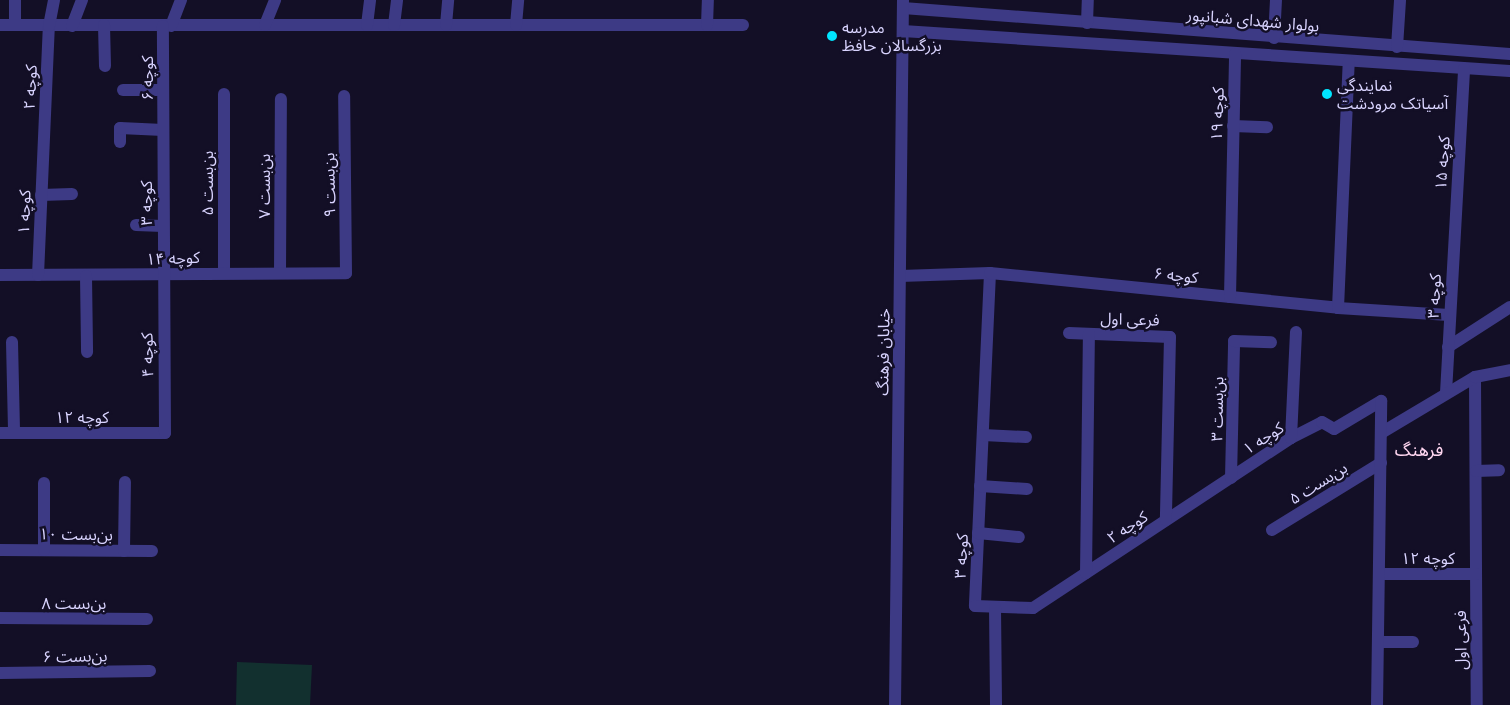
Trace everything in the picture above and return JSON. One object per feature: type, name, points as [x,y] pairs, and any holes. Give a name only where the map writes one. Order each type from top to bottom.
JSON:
[{"type":"street","points":[[15,0],[16,25]]},
{"type":"street","points":[[49,26],[54,0]]},
{"type":"street","points":[[72,26],[82,0]]},
{"type":"street","points":[[167,26],[181,0]]},
{"type":"street","points":[[266,26],[275,0]]},
{"type":"street","points":[[367,25],[370,0]]},
{"type":"street","points":[[394,25],[397,0]]},
{"type":"street","points":[[446,25],[448,0]]},
{"type":"street","points":[[516,25],[518,0]]},
{"type":"street","points":[[707,25],[708,0]]},
{"type":"street","points":[[1088,0],[1088,23]]},
{"type":"street","points":[[1274,38],[1276,0]]},
{"type":"street","points":[[1397,47],[1400,0]]},
{"type":"street","name":"بولوار شهدای شبانپور","points":[[903,4],[948,12],[1274,38],[1510,54]]},
{"type":"street","name":"خیابان فرهنگ","points":[[895,705],[903,4]]},
{"type":"street","points":[[947,33],[948,12]]},
{"type":"street","points":[[0,25],[743,25]]},
{"type":"street","points":[[104,25],[105,66]]},
{"type":"street","name":"کوچه ۲","points":[[43,150],[49,26]]},
{"type":"street","name":"کوچه ۶","points":[[163,130],[163,90],[167,26]]},
{"type":"street","name":"بولوار شهدای شبانپور","points":[[903,32],[947,33],[1235,54],[1510,71]]},
{"type":"street","points":[[1315,59],[1316,41]]},
{"type":"street","name":"کوچه ۱۹","points":[[1230,297],[1235,54]]},
{"type":"street","points":[[1338,308],[1349,61]]},
{"type":"street","name":"کوچه ۱۵","points":[[1456,201],[1464,68]]},
{"type":"street","points":[[123,90],[163,90]]},
{"type":"street","name":"بن‌بست ۵","points":[[224,94],[224,272]]},
{"type":"street","name":"بن‌بست ۹","points":[[344,96],[346,273]]},
{"type":"street","name":"بن‌بست ۷","points":[[280,273],[281,99]]},
{"type":"street","points":[[1233,126],[1266,127]]},
{"type":"street","points":[[120,142],[120,128],[163,130]]},
{"type":"street","name":"کوچه ۳","points":[[162,276],[163,130]]},
{"type":"street","name":"کوچه ۱","points":[[38,275],[43,150]]},
{"type":"street","points":[[42,195],[72,194]]},
{"type":"street","name":"کوچه ۳","points":[[1446,393],[1456,201]]},
{"type":"street","points":[[136,225],[162,226]]},
{"type":"street","name":"کوچه ۱۴","points":[[0,275],[162,276],[224,272],[346,273]]},
{"type":"street","points":[[990,273],[980,486],[1027,489]]},
{"type":"street","name":"کوچه ۶","points":[[900,276],[990,273],[1338,308],[1450,315]]},
{"type":"street","points":[[86,276],[87,352]]},
{"type":"street","name":"کوچه ۴","points":[[162,276],[164,433]]},
{"type":"street","points":[[1448,347],[1510,307]]},
{"type":"street","points":[[1291,438],[1296,332]]},
{"type":"street","name":"فرعی اول","points":[[1069,333],[1170,337]]},
{"type":"street","points":[[1086,573],[1089,334]]},
{"type":"street","name":"کوچه ۲","points":[[995,607],[1033,608],[1166,520],[1170,337]]},
{"type":"street","name":"بن‌بست ۳","points":[[1231,478],[1234,341],[1271,342]]},
{"type":"street","points":[[12,342],[14,433]]},
{"type":"street","points":[[1377,705],[1381,433],[1475,377],[1510,370]]},
{"type":"street","points":[[1475,377],[1476,574]]},
{"type":"street","name":"کوچه ۱","points":[[1166,520],[1291,438],[1322,422],[1334,428],[1382,402],[1381,433]]},
{"type":"street","name":"کوچه ۱۲","points":[[0,433],[164,433]]},
{"type":"street","points":[[983,435],[1026,437]]},
{"type":"street","name":"بن‌بست ۵","points":[[1272,530],[1381,463]]},
{"type":"street","points":[[1476,471],[1499,470]]},
{"type":"street","points":[[124,482],[124,551]]},
{"type":"street","points":[[44,483],[44,550]]},
{"type":"street","name":"کوچه ۳","points":[[980,486],[975,606],[995,607]]},
{"type":"street","points":[[978,533],[1019,537]]},
{"type":"street","name":"بن‌بست ۱۰","points":[[0,550],[152,551]]},
{"type":"street","name":"کوچه ۱۲","points":[[1379,574],[1476,574]]},
{"type":"street","name":"فرعی اول","points":[[1476,574],[1477,705]]},
{"type":"street","points":[[995,607],[996,705]]},
{"type":"street","name":"بن‌بست ۸","points":[[0,618],[147,619]]},
{"type":"street","points":[[1378,642],[1413,642]]},
{"type":"street","name":"بن‌بست ۶","points":[[0,674],[150,671]]},
{"type":"green space","points":[[237,662],[312,665],[310,705],[236,705]]},
{"type":"place","name":"مدرسه بزرگسالان حافظ","points":[[832,36]]},
{"type":"place","name":"نمایندگی آسیاتک مرودشت","points":[[1327,94]]},
{"type":"district","name":"فرهنگ","points":[[1419,450]]}]
